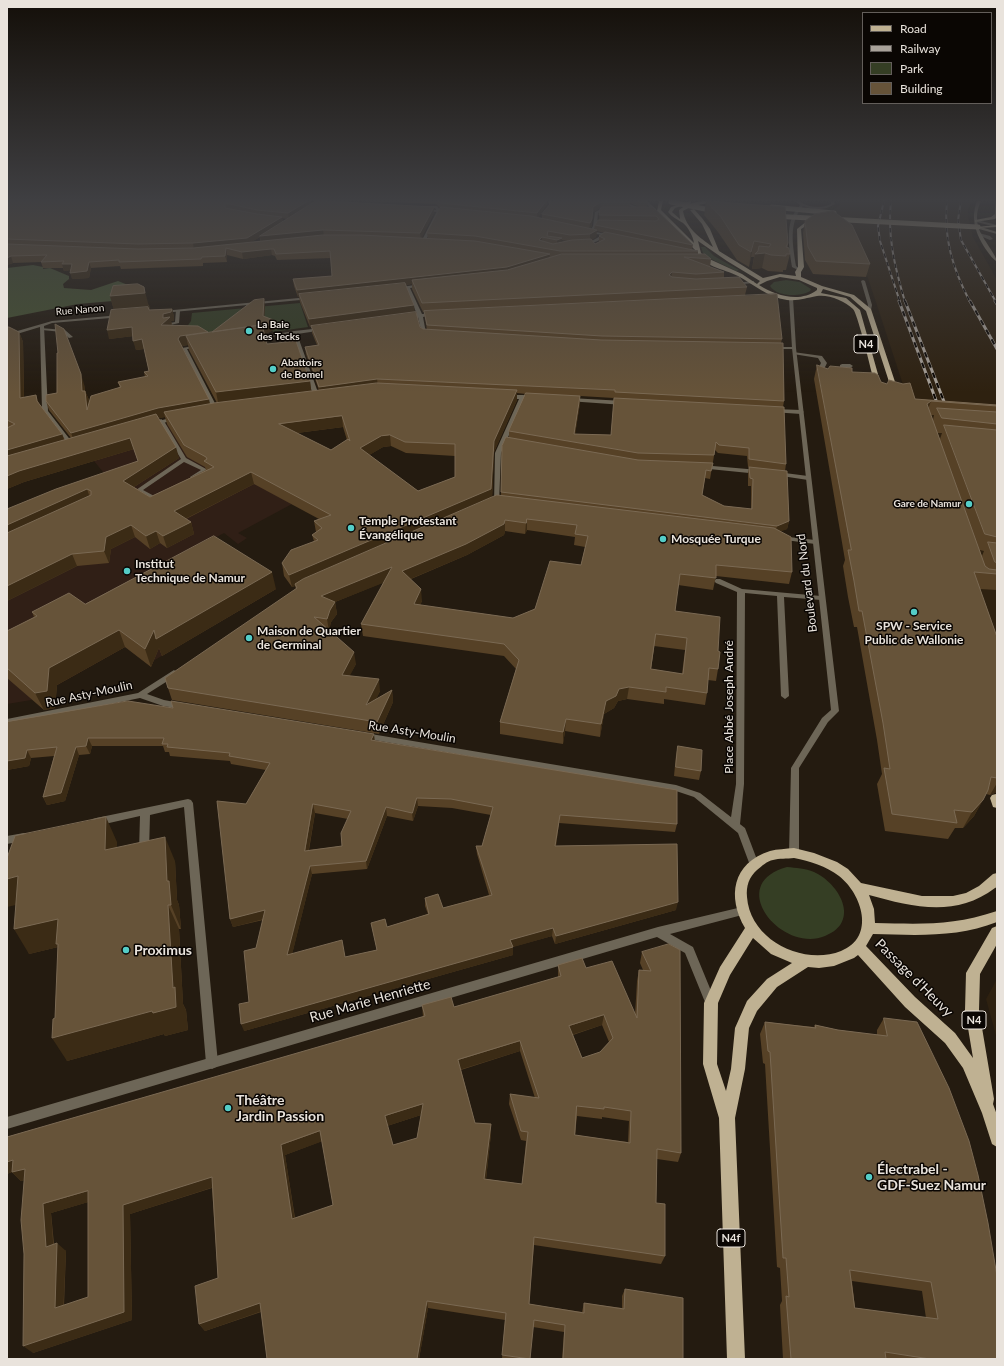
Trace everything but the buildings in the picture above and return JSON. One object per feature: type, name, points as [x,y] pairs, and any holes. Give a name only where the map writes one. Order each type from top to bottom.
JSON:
[{"type":"main road","points":[[719,265],[752,282],[766,292],[791,298],[806,297],[816,294],[820,291],[820,287]]},
{"type":"main road","points":[[735,265],[764,280]]},
{"type":"main road","points":[[800,278],[798,269],[801,267],[801,265]]},
{"type":"main road","points":[[760,288],[761,282],[776,276],[800,278],[815,283],[820,287],[852,296],[869,310]]},
{"type":"main road","name":"N4","points":[[816,294],[844,299],[850,302],[857,310],[881,395]]},
{"type":"main road","name":"N4","points":[[869,310],[897,395]]},
{"type":"main road","points":[[794,853],[812,856],[830,864],[845,874],[858,888],[868,908],[869,928],[865,938],[859,947],[845,957],[826,962],[806,961],[778,950],[766,943],[752,928],[742,911],[739,894],[743,877],[754,865],[772,855],[794,853]]},
{"type":"main road","points":[[858,888],[926,903],[958,901],[976,894],[994,882],[997,878]]},
{"type":"main road","points":[[869,928],[935,930],[969,925],[997,916]]},
{"type":"main road","name":"N4f","points":[[727,1118],[710,1064],[711,1003],[725,971],[752,928]]},
{"type":"main road","name":"N4","points":[[989,1113],[972,1010],[973,973],[997,932]]},
{"type":"main road","name":"Passage d'Heuvy","points":[[859,947],[910,1002],[950,1038],[968,1063],[989,1113],[997,1139]]},
{"type":"main road","name":"N4f","points":[[736,1359],[727,1118],[738,1069],[742,1028],[752,1006],[772,983],[806,961]]},
{"type":"street","points":[[794,265],[794,267],[798,269]]},
{"type":"street","points":[[863,281],[870,305],[869,310]]},
{"type":"street","points":[[726,285],[752,282]]},
{"type":"street","points":[[389,289],[430,284]]},
{"type":"street","points":[[408,287],[420,315],[424,334],[439,335]]},
{"type":"street","points":[[758,296],[766,292]]},
{"type":"street","points":[[156,313],[319,297]]},
{"type":"street","name":"Boulevard du Nord","points":[[791,298],[794,351],[835,711],[825,720],[795,768],[794,853]]},
{"type":"street","points":[[168,325],[177,323],[178,311]]},
{"type":"street","points":[[398,318],[444,314]]},
{"type":"street","name":"Rue Nanon","points":[[7,336],[42,327],[52,322],[126,315]]},
{"type":"street","points":[[71,336],[63,331],[42,327],[45,411],[72,446]]},
{"type":"street","points":[[246,340],[326,328]]},
{"type":"street","points":[[294,332],[314,399],[325,398]]},
{"type":"street","points":[[204,346],[184,348],[216,411]]},
{"type":"street","points":[[763,348],[794,351],[820,357],[824,363],[821,369],[823,380]]},
{"type":"street","points":[[842,366],[850,366]]},
{"type":"street","points":[[500,396],[538,398]]},
{"type":"street","points":[[496,505],[498,453],[523,398]]},
{"type":"street","points":[[562,400],[631,404]]},
{"type":"street","points":[[208,412],[222,410]]},
{"type":"street","points":[[770,410],[801,412]]},
{"type":"street","points":[[146,425],[186,416]]},
{"type":"street","points":[[161,421],[184,459],[205,470],[187,481]]},
{"type":"street","points":[[503,441],[510,442]]},
{"type":"street","points":[[65,448],[79,444]]},
{"type":"street","points":[[169,492],[156,499],[139,490],[184,459]]},
{"type":"street","points":[[695,466],[762,472]]},
{"type":"street","points":[[770,473],[808,478]]},
{"type":"street","points":[[775,537],[815,542]]},
{"type":"street","points":[[718,581],[741,591],[822,598]]},
{"type":"street","name":"Place Abbé Joseph André","points":[[735,824],[740,784],[741,591]]},
{"type":"street","points":[[780,594],[784,696]]},
{"type":"street","points":[[140,695],[179,669]]},
{"type":"street","name":"Rue Asty-Moulin","points":[[7,722],[140,695],[163,703],[194,708]]},
{"type":"street","name":"Rue Asty-Moulin","points":[[359,735],[676,788],[697,795],[735,824],[742,831],[754,865]]},
{"type":"street","points":[[83,824],[188,803],[212,1063]]},
{"type":"street","points":[[144,864],[145,812]]},
{"type":"street","points":[[7,840],[38,834]]},
{"type":"street","name":"Rue Marie Henriette","points":[[7,1123],[658,932],[742,911]]},
{"type":"street","points":[[658,932],[689,950],[711,1003]]},
{"type":"shaded area","points":[[863,265],[988,265],[997,280],[997,671],[870,284]]},
{"type":"shaded area","name":"Institut Technique de Namur","points":[[169,424],[176,438],[187,436],[292,504],[238,533],[247,538],[238,544],[224,533],[205,543],[276,589],[148,664],[125,647],[31,700],[7,704],[7,549],[113,484],[89,455],[158,426]]},
{"type":"shaded area","points":[[997,979],[997,1039],[986,999]]},
{"type":"green space","points":[[33,265],[43,267],[43,269],[50,268],[69,276],[69,279],[63,284],[64,288],[91,290],[118,281],[143,291],[136,299],[78,304],[7,318],[7,268]]},
{"type":"green space","points":[[723,265],[730,265],[739,270],[736,271]]},
{"type":"green space","points":[[786,280],[800,282],[811,289],[806,293],[789,295],[773,290],[770,286],[774,282]]},
{"type":"green space","points":[[300,303],[308,327],[273,332],[269,323],[222,339],[186,328],[191,321],[192,313]]},
{"type":"green space","points":[[787,867],[814,872],[832,885],[843,903],[844,913],[842,922],[836,930],[825,936],[808,939],[792,935],[777,927],[766,915],[760,901],[760,887],[769,876]]},
{"type":"railway","points":[[888,265],[900,302]]},
{"type":"railway","points":[[896,265],[905,302]]},
{"type":"railway","points":[[954,265],[970,302]]},
{"type":"railway","points":[[975,265],[996,302]]},
{"type":"railway","points":[[899,301],[940,411]]},
{"type":"railway","points":[[905,301],[948,412]]},
{"type":"railway","points":[[970,301],[997,349]]},
{"type":"place","name":"La Baie des Tecks","points":[[249,331]]},
{"type":"place","name":"Abattoirs de Bomel","points":[[273,369]]},
{"type":"place","name":"Gare de Namur","points":[[969,504]]},
{"type":"place","name":"Temple Protestant Évangélique","points":[[351,528]]},
{"type":"place","name":"Mosquée Turque","points":[[663,539]]},
{"type":"place","name":"Institut Technique de Namur","points":[[127,571]]},
{"type":"place","name":"SPW - Service Public de Wallonie","points":[[914,612]]},
{"type":"place","name":"Maison de Quartier de Germinal","points":[[249,638]]},
{"type":"place","name":"Proximus","points":[[126,950]]},
{"type":"place","name":"Théâtre Jardin Passion","points":[[228,1108]]},
{"type":"place","name":"Électrabel - GDF-Suez Namur","points":[[869,1177]]}]
